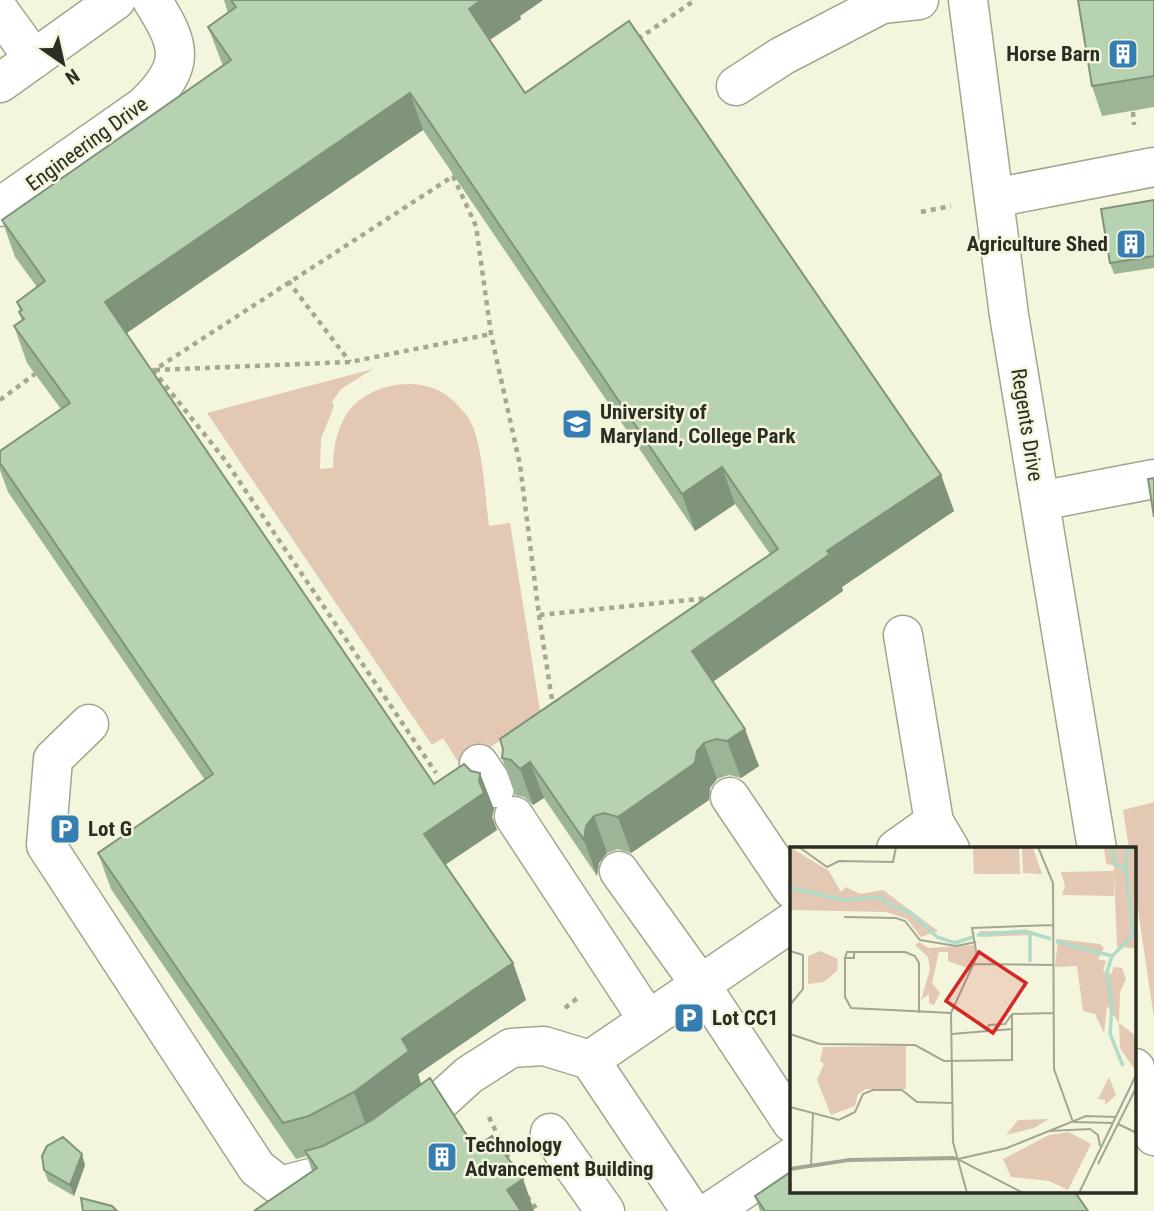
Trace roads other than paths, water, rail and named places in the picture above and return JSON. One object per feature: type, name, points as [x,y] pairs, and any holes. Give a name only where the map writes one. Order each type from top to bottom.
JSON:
[{"type":"street","points":[[0,83],[116,0]]},
{"type":"street","name":"Engineering Drive","points":[[0,206],[144,106],[162,89],[177,54],[172,31],[152,0]]},
{"type":"street","points":[[736,86],[782,56],[882,4],[919,0]]},
{"type":"street","name":"Regents Drive","points":[[968,0],[1009,315],[1097,847]]},
{"type":"street","points":[[0,12],[34,59]]},
{"type":"street","points":[[994,198],[1154,167]]},
{"type":"street","points":[[1040,501],[1154,479]]},
{"type":"street","points":[[903,635],[942,835],[903,847]]},
{"type":"street","points":[[89,724],[53,759],[47,845],[257,1168],[280,1186],[330,1173],[379,1147],[437,1104],[469,1075],[511,1048],[544,1046],[590,1060],[691,1211]]},
{"type":"street","points":[[496,790],[648,1020]]},
{"type":"street","points":[[730,797],[790,886]]},
{"type":"street","points":[[619,871],[700,984],[790,1120]]},
{"type":"street","points":[[590,1060],[790,923]]},
{"type":"street","points":[[1136,1074],[1141,1106],[1154,1136]]},
{"type":"street","points":[[550,1133],[605,1211]]},
{"type":"street","points":[[711,1211],[790,1158]]},
{"type":"place","name":"Horse Barn","points":[[1123,54]]},
{"type":"place","name":"Agriculture Shed","points":[[1131,244]]},
{"type":"place","name":"University of Maryland, College Park","points":[[577,424]]},
{"type":"place","name":"Lot G","points":[[65,829]]},
{"type":"place","name":"Lot CC1","points":[[689,1018]]},
{"type":"place","name":"Technology Advancement Building","points":[[442,1157]]}]
